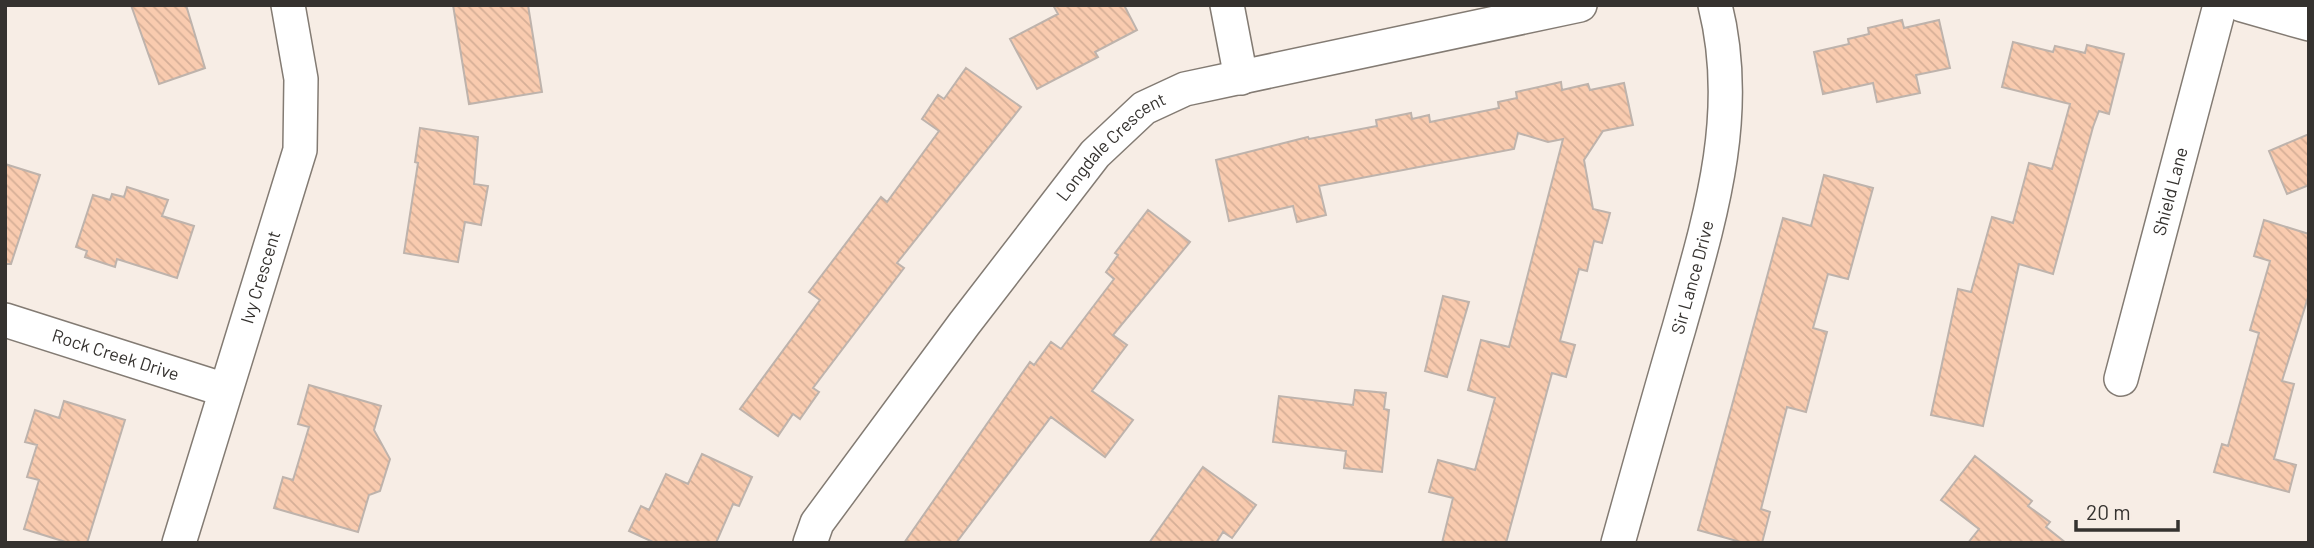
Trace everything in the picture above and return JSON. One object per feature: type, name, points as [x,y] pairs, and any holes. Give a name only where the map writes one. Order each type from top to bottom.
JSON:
[{"type":"street","name":"Ivy Crescent","points":[[179,543],[300,150],[301,79],[288,5]]},
{"type":"street","points":[[1227,5],[1241,78]]},
{"type":"street","name":"Longdale Crescent","points":[[810,543],[817,523],[964,324],[1095,155],[1144,108],[1185,89],[1580,5]]},
{"type":"street","name":"Sir Lance Drive","points":[[1618,543],[1715,200],[1727,97],[1725,43],[1716,5]]},
{"type":"street","name":"Shield Lane","points":[[2121,379],[2220,5]]},
{"type":"street","points":[[2242,5],[2309,24]]},
{"type":"street","name":"Rock Creek Drive","points":[[5,320],[225,390]]},
{"type":"building","points":[[131,5],[186,5],[205,68],[159,84]]},
{"type":"building","points":[[453,5],[528,5],[542,92],[469,104]]},
{"type":"building","points":[[1053,5],[1124,5],[1137,30],[1095,52],[1098,57],[1037,89],[1010,39],[1058,14]]},
{"type":"building","points":[[1902,20],[1904,28],[1939,20],[1950,68],[1916,75],[1920,93],[1877,102],[1873,83],[1823,94],[1814,52],[1849,44],[1848,39],[1869,34],[1868,28]]},
{"type":"building","points":[[2013,42],[2053,52],[2055,46],[2085,53],[2087,45],[2124,54],[2109,114],[2099,111],[2093,127],[2053,274],[2019,264],[1983,426],[1931,415],[1958,289],[1971,292],[1992,217],[2013,223],[2029,163],[2052,169],[2070,104],[2002,87]]},
{"type":"building","points":[[966,68],[1021,107],[897,263],[904,268],[813,388],[819,392],[800,419],[793,414],[778,436],[740,409],[820,300],[809,292],[881,197],[887,202],[939,131],[922,119],[938,95],[944,99]]},
{"type":"building","points":[[1561,82],[1562,90],[1588,84],[1590,90],[1624,83],[1633,125],[1603,131],[1584,160],[1593,209],[1610,213],[1602,243],[1594,241],[1587,271],[1579,269],[1560,341],[1575,345],[1566,377],[1552,373],[1506,543],[1442,543],[1453,498],[1429,492],[1438,460],[1475,470],[1495,398],[1468,390],[1481,340],[1509,347],[1563,139],[1548,142],[1518,133],[1514,149],[1319,186],[1326,215],[1297,222],[1293,206],[1229,221],[1216,160],[1308,137],[1309,139],[1377,126],[1376,120],[1411,113],[1412,119],[1429,115],[1430,122],[1499,108],[1498,102],[1517,98],[1516,92]]},
{"type":"building","points":[[420,128],[478,137],[474,184],[488,186],[481,225],[465,222],[458,262],[404,253],[418,163],[415,162]]},
{"type":"building","points":[[2309,134],[2309,185],[2287,194],[2269,151]]},
{"type":"building","points":[[5,164],[40,175],[11,264],[5,264]]},
{"type":"building","points":[[1824,175],[1873,188],[1848,279],[1828,274],[1813,328],[1827,332],[1806,412],[1787,407],[1761,509],[1770,512],[1762,543],[1744,543],[1698,530],[1783,218],[1811,226]]},
{"type":"building","points":[[127,187],[168,200],[162,216],[194,226],[177,278],[117,259],[115,267],[85,257],[87,251],[76,247],[93,195],[110,200],[112,194],[124,197]]},
{"type":"building","points":[[1148,210],[1190,242],[1113,335],[1127,345],[1092,391],[1133,420],[1105,457],[1051,417],[956,543],[904,543],[1030,362],[1034,365],[1051,342],[1061,349],[1114,279],[1106,272],[1118,255],[1115,253]]},
{"type":"building","points":[[2264,220],[2309,234],[2309,294],[2282,381],[2294,384],[2274,459],[2296,465],[2289,492],[2214,472],[2222,444],[2228,446],[2259,333],[2250,330],[2270,261],[2254,256]]},
{"type":"building","points":[[1443,296],[1469,302],[1447,377],[1425,371]]},
{"type":"building","points":[[309,385],[381,406],[374,430],[390,459],[380,491],[369,495],[358,532],[274,508],[283,477],[293,480],[309,427],[298,424]]},
{"type":"building","points":[[1355,390],[1386,393],[1384,409],[1389,410],[1382,472],[1344,468],[1346,451],[1273,442],[1279,396],[1353,405]]},
{"type":"building","points":[[64,401],[125,420],[87,543],[69,543],[24,529],[39,480],[27,477],[37,445],[25,442],[35,410],[59,418]]},
{"type":"building","points":[[702,454],[752,477],[739,506],[733,504],[716,543],[655,543],[629,531],[641,506],[649,510],[666,474],[688,484]]},
{"type":"building","points":[[1975,456],[2032,501],[2028,506],[2050,522],[2046,527],[2066,543],[1968,543],[1979,529],[1941,500]]},
{"type":"building","points":[[1203,467],[1256,505],[1232,538],[1223,532],[1216,543],[1149,543]]}]
